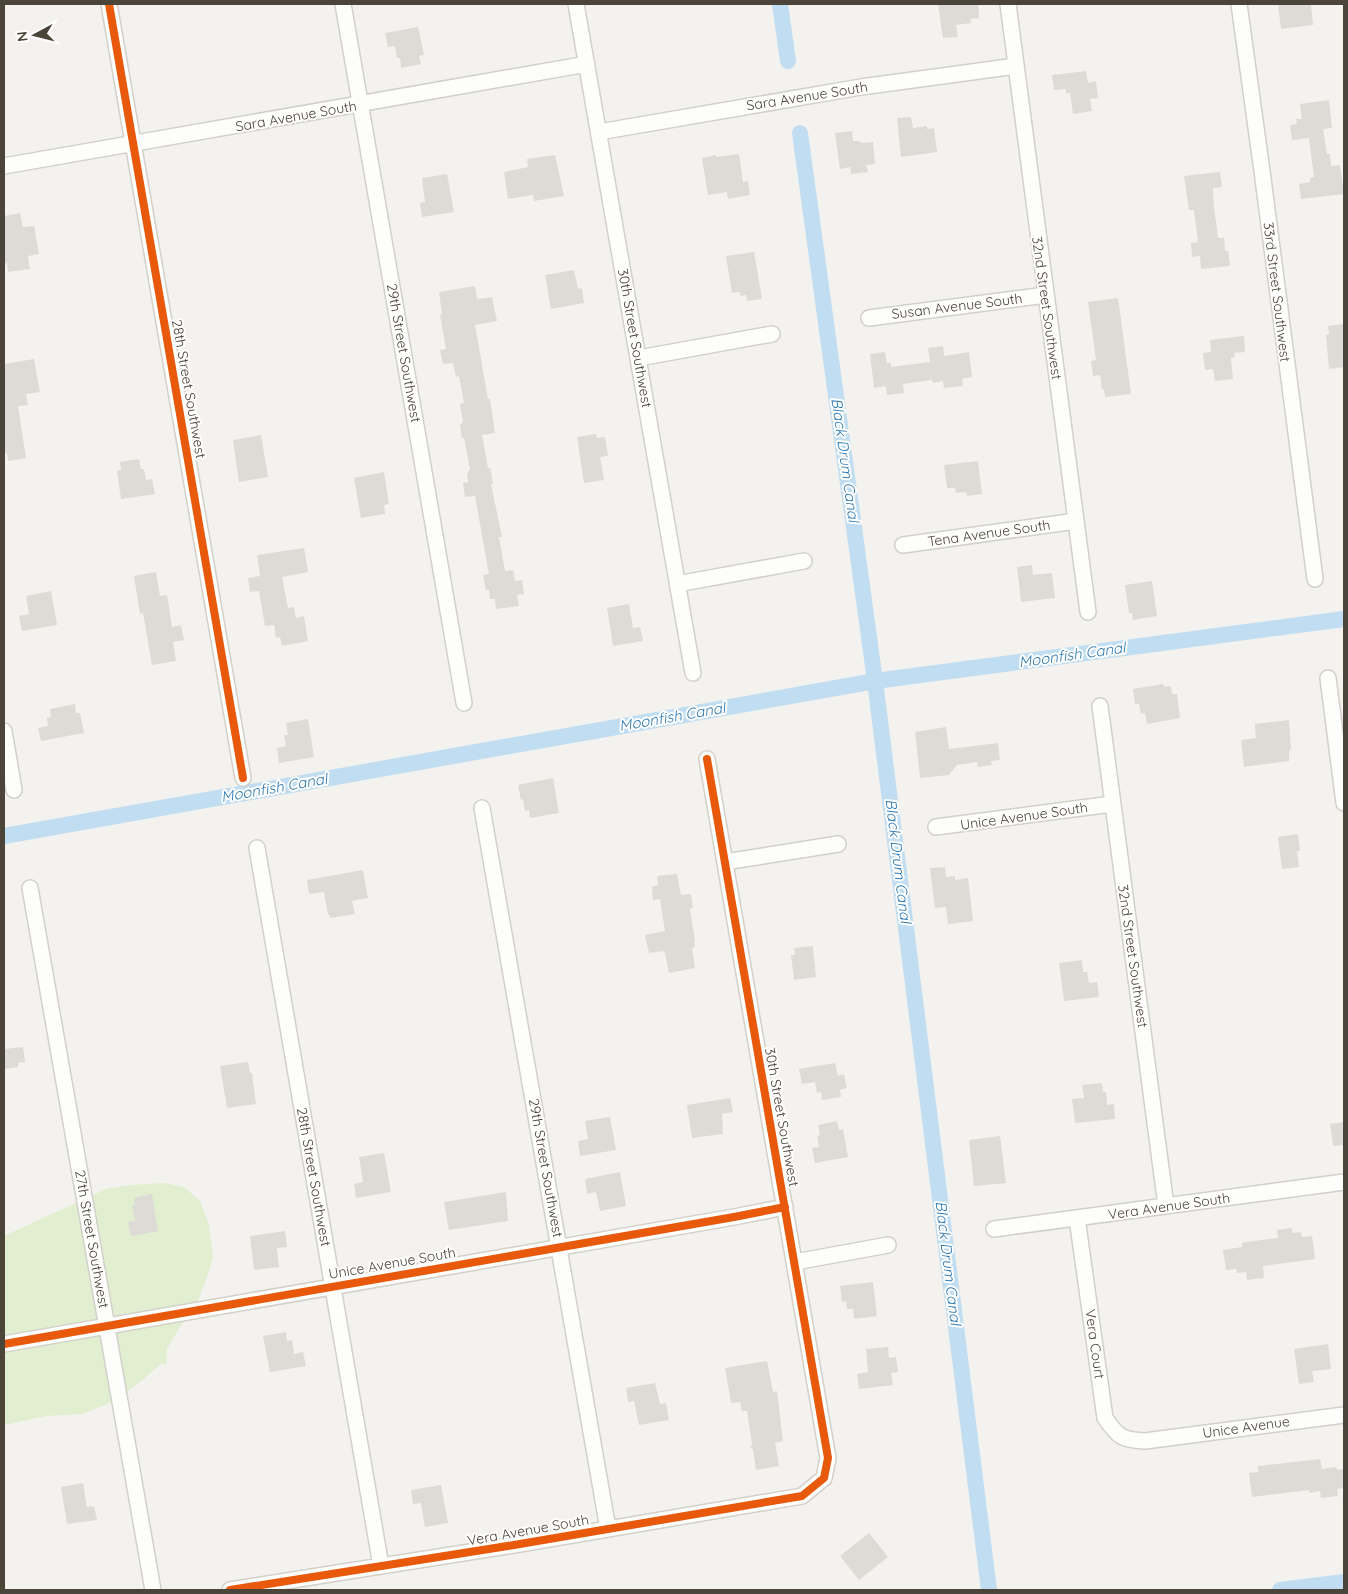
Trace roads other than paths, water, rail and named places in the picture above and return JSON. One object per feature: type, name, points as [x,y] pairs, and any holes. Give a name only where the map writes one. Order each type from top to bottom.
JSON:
[{"type":"street","name":"28th Street Southwest","points":[[109,4],[244,778]]},
{"type":"street","name":"29th Street Southwest","points":[[343,4],[464,703]]},
{"type":"street","name":"30th Street Southwest","points":[[576,4],[693,673]]},
{"type":"street","name":"32nd Street Southwest","points":[[1008,4],[1088,612]]},
{"type":"street","name":"33rd Street Southwest","points":[[1239,4],[1315,579]]},
{"type":"street","name":"Sara Avenue South","points":[[4,166],[587,64]]},
{"type":"street","name":"Sara Avenue South","points":[[599,132],[861,87],[1016,66]]},
{"type":"street","name":"Susan Avenue South","points":[[869,318],[1046,295]]},
{"type":"street","points":[[639,358],[772,334]]},
{"type":"street","name":"Tena Avenue South","points":[[903,545],[1076,521]]},
{"type":"street","points":[[677,584],[804,561]]},
{"type":"street","points":[[1328,678],[1344,803]]},
{"type":"street","name":"32nd Street Southwest","points":[[1100,706],[1166,1206]]},
{"type":"street","points":[[4,731],[14,790]]},
{"type":"street","name":"30th Street Southwest","points":[[707,759],[828,1458],[824,1478]]},
{"type":"street","name":"Unice Avenue South","points":[[936,828],[1112,804]]},
{"type":"street","name":"29th Street Southwest","points":[[482,808],[608,1529]]},
{"type":"street","points":[[725,862],[838,844]]},
{"type":"street","name":"28th Street Southwest","points":[[257,848],[381,1566]]},
{"type":"street","name":"27th Street Southwest","points":[[30,888],[153,1590]]},
{"type":"street","name":"Vera Avenue South","points":[[994,1229],[1344,1182]]},
{"type":"street","name":"Unice Avenue South","points":[[4,1344],[784,1207]]},
{"type":"street","name":"Vera Court","points":[[1077,1218],[1105,1418],[1114,1432],[1129,1440],[1148,1440]]},
{"type":"street","points":[[795,1262],[888,1246]]},
{"type":"street","name":"Unice Avenue","points":[[1148,1440],[1344,1414]]},
{"type":"street","name":"Vera Avenue South","points":[[230,1590],[514,1545],[802,1496],[824,1478]]},
{"type":"waterway","name":"Black Drum Canal","points":[[780,4],[788,61]]},
{"type":"waterway","name":"Black Drum Canal","points":[[800,133],[875,681],[989,1590]]},
{"type":"waterway","name":"Moonfish Canal","points":[[4,836],[875,681],[1344,619]]},
{"type":"waterway","points":[[1280,1590],[1344,1582]]}]
